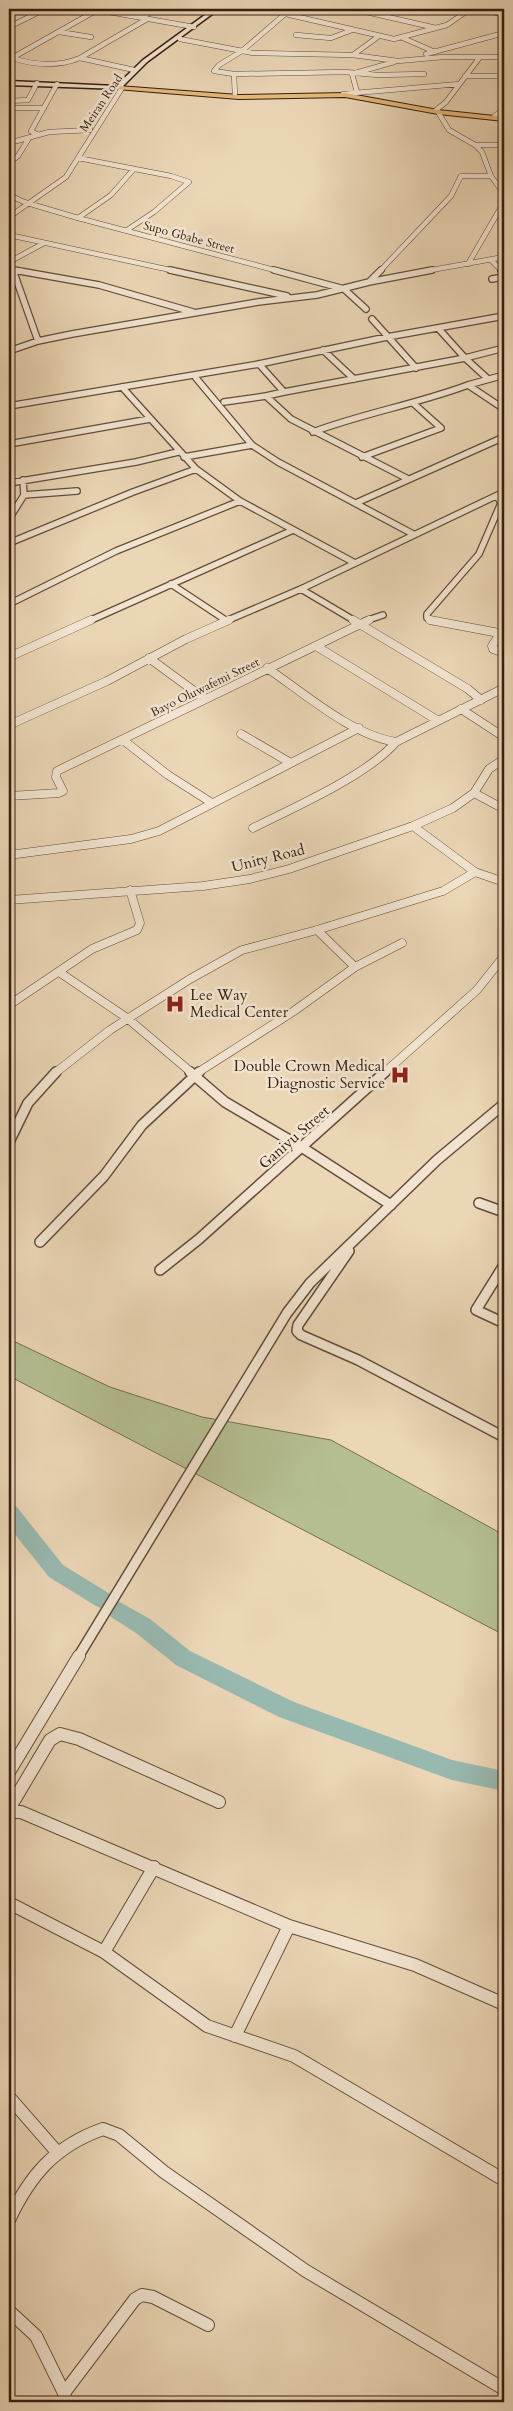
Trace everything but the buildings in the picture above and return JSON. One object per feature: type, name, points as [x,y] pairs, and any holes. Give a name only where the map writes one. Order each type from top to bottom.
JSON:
[{"type":"main road","name":"Meiran Road","points":[[121,87],[134,70],[216,9]]},
{"type":"main road","name":"Meiran Road","points":[[129,77],[220,9]]},
{"type":"main road","points":[[9,82],[121,87],[246,98],[345,95],[437,111],[504,118]]},
{"type":"main road","points":[[9,82],[121,87],[235,96],[342,94],[437,111],[504,118]]},
{"type":"street","points":[[9,27],[45,9]]},
{"type":"street","points":[[92,9],[194,27]]},
{"type":"street","points":[[141,18],[155,9]]},
{"type":"street","points":[[264,9],[392,39],[403,38],[450,23],[470,9]]},
{"type":"street","points":[[352,9],[436,28]]},
{"type":"street","points":[[444,9],[464,13]]},
{"type":"street","points":[[474,9],[504,14]]},
{"type":"street","points":[[97,10],[12,58],[34,62],[69,63],[147,19]]},
{"type":"street","points":[[285,14],[242,51],[225,60],[214,70],[234,74],[357,72],[378,75],[424,74]]},
{"type":"street","points":[[296,35],[331,38],[352,30]]},
{"type":"street","points":[[59,32],[90,38]]},
{"type":"street","points":[[414,59],[504,32]]},
{"type":"street","points":[[353,55],[379,36]]},
{"type":"street","points":[[403,38],[435,52]]},
{"type":"street","points":[[180,39],[259,53],[353,55],[398,61]]},
{"type":"street","points":[[480,57],[437,111],[449,130],[476,145],[485,157],[492,176],[504,194]]},
{"type":"street","points":[[357,92],[352,74],[398,61],[504,57]]},
{"type":"street","points":[[80,58],[134,70]]},
{"type":"street","points":[[234,74],[235,96]]},
{"type":"street","points":[[465,76],[504,76]]},
{"type":"street","points":[[9,101],[28,100],[37,83]]},
{"type":"street","points":[[38,135],[31,131],[58,84]]},
{"type":"street","points":[[342,94],[459,84]]},
{"type":"street","name":"Meiran Road","points":[[9,217],[57,179],[121,87]]},
{"type":"street","name":"Meiran Road","points":[[9,212],[27,203],[66,177],[113,99]]},
{"type":"street","points":[[9,108],[44,108]]},
{"type":"street","points":[[494,117],[504,108]]},
{"type":"street","points":[[9,143],[59,131],[90,130]]},
{"type":"street","points":[[9,163],[18,156],[29,138]]},
{"type":"street","points":[[476,145],[504,145]]},
{"type":"street","points":[[78,158],[171,176],[189,182],[159,209],[127,230]]},
{"type":"street","points":[[78,218],[111,196],[134,170]]},
{"type":"street","points":[[369,282],[421,230],[451,196],[461,176],[492,176]]},
{"type":"street","name":"Supo Gbabe Street","points":[[10,197],[78,218],[344,289]]},
{"type":"street","points":[[468,264],[504,202]]},
{"type":"street","points":[[9,235],[137,261],[295,298]]},
{"type":"street","points":[[38,341],[9,263],[44,243]]},
{"type":"street","points":[[9,351],[38,341],[196,313],[295,298],[344,289],[369,282],[504,258]]},
{"type":"street","points":[[491,260],[504,273]]},
{"type":"street","points":[[13,270],[100,285],[196,313]]},
{"type":"street","points":[[492,279],[504,277]]},
{"type":"street","points":[[344,289],[366,309]]},
{"type":"street","points":[[9,406],[259,364],[387,337],[504,316]]},
{"type":"street","points":[[372,319],[416,368]]},
{"type":"street","points":[[438,328],[465,358],[488,379]]},
{"type":"street","points":[[224,402],[354,380],[465,358],[504,348]]},
{"type":"street","points":[[323,350],[354,380]]},
{"type":"street","points":[[259,364],[284,392]]},
{"type":"street","points":[[313,432],[344,420],[446,394],[468,385],[504,375]]},
{"type":"street","points":[[196,378],[252,445],[278,462],[413,534]]},
{"type":"street","points":[[468,385],[504,410]]},
{"type":"street","points":[[122,387],[178,452],[196,469],[240,501],[353,562]]},
{"type":"street","points":[[266,396],[291,419],[313,432],[408,479]]},
{"type":"street","points":[[362,456],[441,428],[413,403]]},
{"type":"street","points":[[9,444],[150,419]]},
{"type":"street","points":[[356,503],[504,437]]},
{"type":"street","points":[[184,458],[252,445]]},
{"type":"street","points":[[9,483],[136,462],[178,452]]},
{"type":"street","points":[[9,543],[133,492],[196,469]]},
{"type":"street","points":[[9,519],[24,495],[23,480]]},
{"type":"street","points":[[24,495],[77,491]]},
{"type":"street","points":[[9,725],[107,681],[227,620],[301,589],[353,562],[504,492]]},
{"type":"street","points":[[497,496],[501,503],[483,546],[445,595],[427,614],[427,618],[431,621],[502,630],[492,646],[493,649],[504,653]]},
{"type":"street","points":[[9,604],[116,552],[240,501]]},
{"type":"street","points":[[9,657],[293,530]]},
{"type":"street","points":[[171,584],[227,620]]},
{"type":"street","points":[[301,589],[468,688],[481,700]]},
{"type":"street","name":"Bayo Oluwafemi Street","points":[[9,796],[53,794],[62,791],[56,777],[58,771],[358,624],[383,615]]},
{"type":"street","points":[[316,646],[437,720]]},
{"type":"street","points":[[149,658],[205,699]]},
{"type":"street","points":[[267,668],[359,728],[382,741],[396,742]]},
{"type":"street","points":[[252,828],[328,789],[390,751],[396,742],[504,688]]},
{"type":"street","points":[[462,709],[504,737]]},
{"type":"street","points":[[9,855],[138,837],[159,831],[289,762],[320,749],[359,728]]},
{"type":"street","points":[[241,734],[289,762]]},
{"type":"street","points":[[123,740],[168,775],[212,803]]},
{"type":"street","name":"Unity Road","points":[[9,900],[203,886],[250,879],[289,869],[413,826],[453,808],[474,793],[489,769],[504,759]]},
{"type":"street","points":[[474,793],[504,809]]},
{"type":"street","points":[[413,826],[475,872],[504,882]]},
{"type":"street","points":[[9,1142],[28,1103],[57,1071],[127,1018],[190,979],[242,950],[317,930],[442,891],[456,885],[475,872]]},
{"type":"street","points":[[9,1005],[92,949],[140,927],[130,890]]},
{"type":"street","points":[[317,930],[355,967]]},
{"type":"street","points":[[40,1242],[104,1176],[142,1125],[193,1076],[294,1011],[355,967],[402,943]]},
{"type":"street","name":"Ganiyu Street","points":[[160,1270],[199,1239],[303,1148],[477,990],[504,956]]},
{"type":"street","points":[[59,972],[127,1018],[224,1102],[303,1148],[391,1205]]},
{"type":"street","points":[[9,1772],[287,1313],[310,1283],[437,1160],[504,1104]]},
{"type":"street","points":[[479,1203],[504,1212]]},
{"type":"street","points":[[362,1233],[318,1294],[298,1325],[297,1331],[301,1335],[358,1360],[504,1437]]},
{"type":"street","points":[[504,1266],[476,1310],[504,1323]]},
{"type":"street","points":[[219,1802],[79,1739],[60,1734],[50,1740],[9,1811],[21,1812],[289,1926],[415,1964],[504,2004]]},
{"type":"street","points":[[104,1952],[154,1867]]},
{"type":"street","points":[[9,1903],[104,1952],[207,2026],[294,2056],[504,2180]]},
{"type":"street","points":[[235,2036],[289,1926]]},
{"type":"street","points":[[9,2097],[57,2152]]},
{"type":"street","points":[[9,2220],[27,2186],[41,2167],[57,2152],[89,2134],[103,2129],[119,2135],[164,2172],[306,2271],[504,2390]]},
{"type":"street","points":[[9,2311],[36,2336],[65,2398],[135,2299],[142,2295],[153,2297],[208,2325]]},
{"type":"green space","points":[[9,1339],[110,1387],[202,1417],[331,1440],[504,1535],[504,1635],[9,1376]]},
{"type":"waterway","points":[[9,1512],[56,1571],[103,1600]]},
{"type":"waterway","points":[[118,1610],[143,1626],[183,1658],[287,1710],[452,1770],[504,1781]]},
{"type":"place","name":"Lee Way Medical Center","points":[[175,1004]]},
{"type":"place","name":"Double Crown Medical Diagnostic Service","points":[[400,1075]]}]
